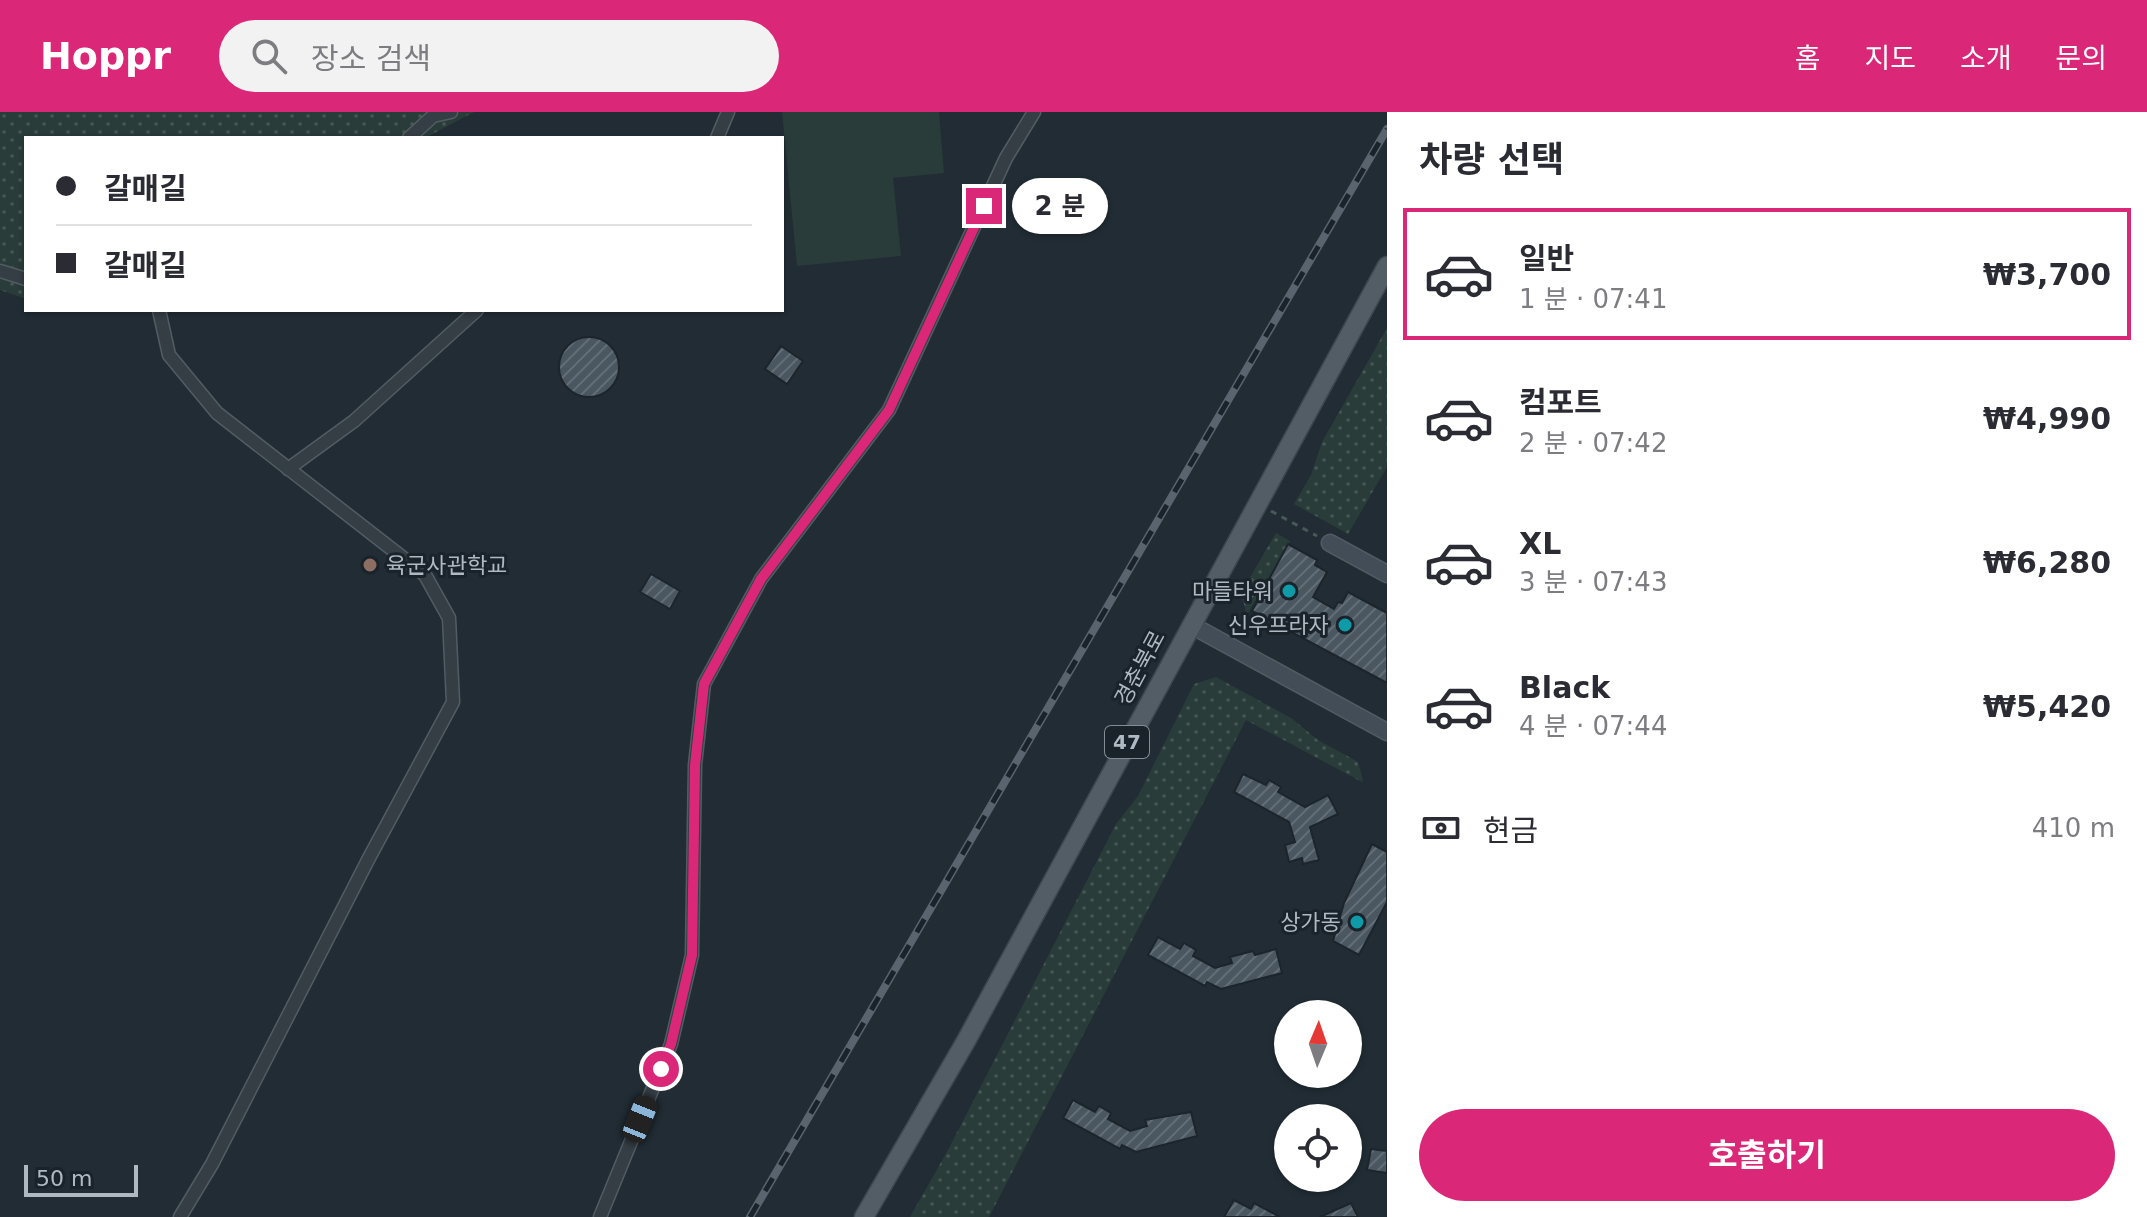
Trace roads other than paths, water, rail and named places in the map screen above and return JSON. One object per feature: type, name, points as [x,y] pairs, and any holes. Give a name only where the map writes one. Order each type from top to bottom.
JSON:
[{"type":"main road","name":"경춘북로","points":[[864,1217],[966,1041],[1387,266]]},
{"type":"street","points":[[411,136],[433,116],[451,112]]},
{"type":"street","points":[[718,136],[728,112]]},
{"type":"street","points":[[600,1217],[671,1044],[692,955],[695,765],[704,684],[761,579],[889,410],[1006,158],[1034,112]]},
{"type":"street","points":[[0,271],[24,278]]},
{"type":"street","points":[[159,312],[169,355],[217,413],[425,575],[449,618],[453,702],[212,1164],[180,1217]]},
{"type":"street","points":[[288,469],[354,421],[475,312]]},
{"type":"street","points":[[1330,543],[1387,574]]},
{"type":"street","points":[[1191,625],[1387,732]]},
{"type":"railway","points":[[750,1217],[1387,129]]},
{"type":"place","name":"육군사관학교","points":[[370,565]]},
{"type":"place","name":"마들타워","points":[[1289,591]]},
{"type":"place","name":"신우프라자","points":[[1345,625]]},
{"type":"place","name":"상가동","points":[[1357,922]]}]
